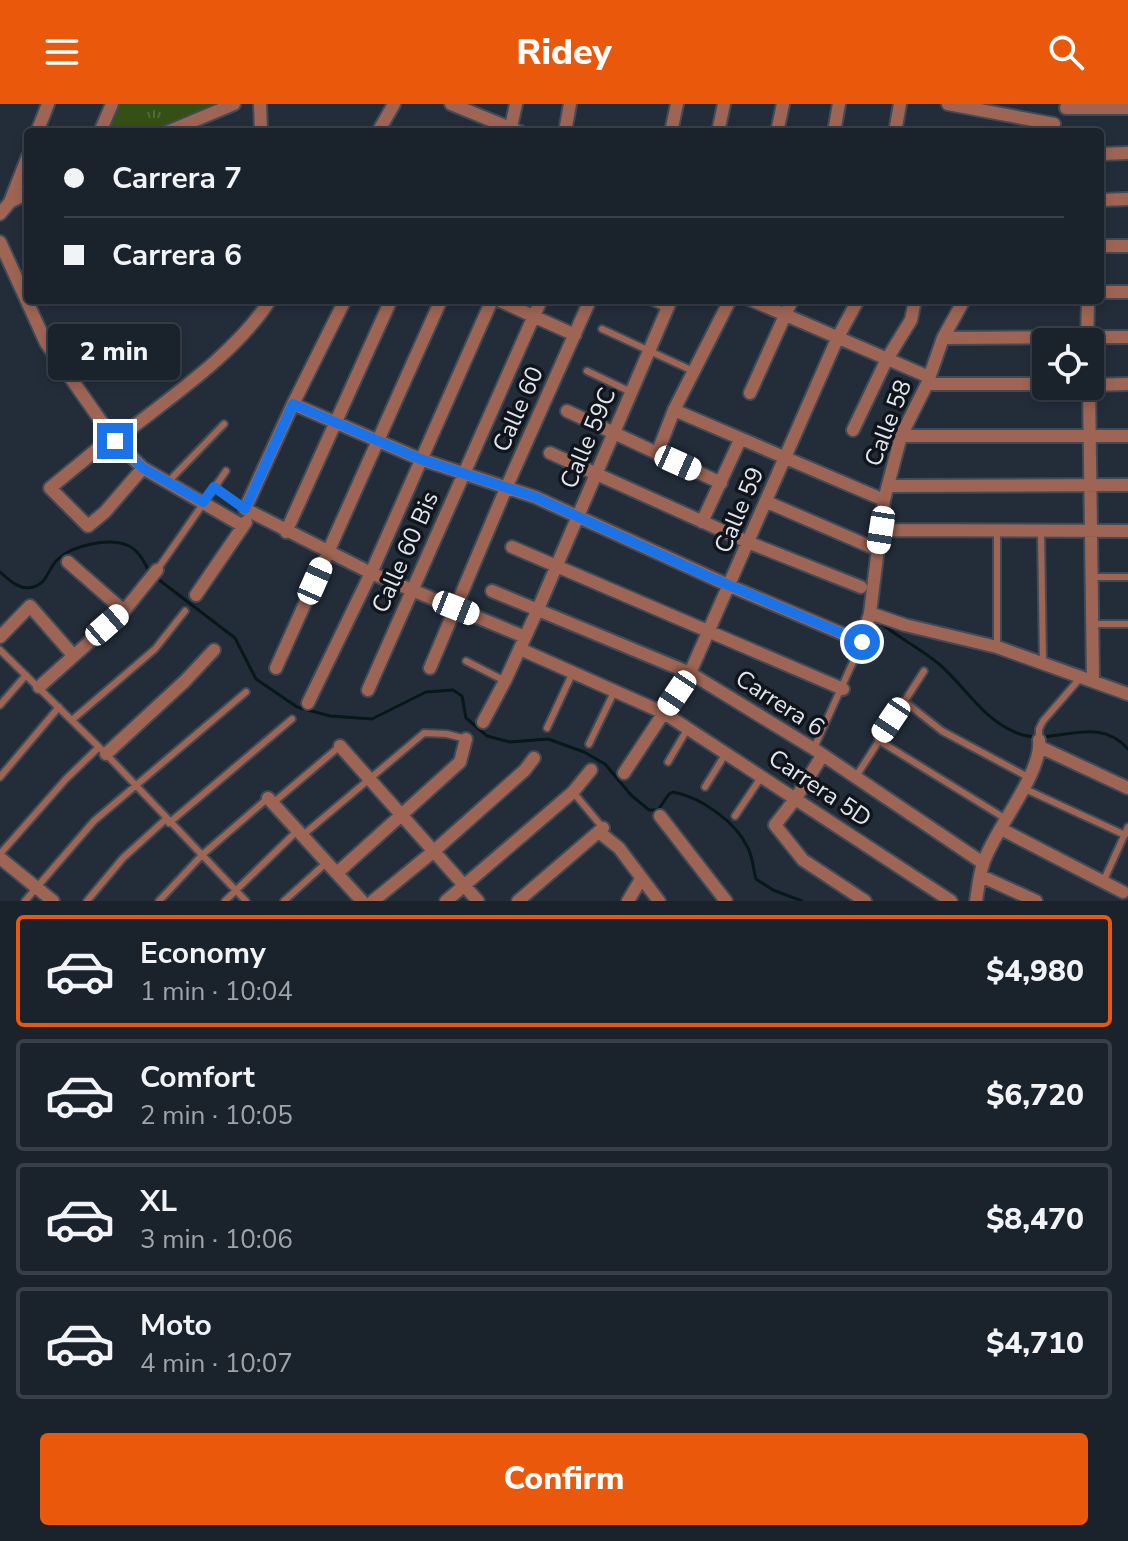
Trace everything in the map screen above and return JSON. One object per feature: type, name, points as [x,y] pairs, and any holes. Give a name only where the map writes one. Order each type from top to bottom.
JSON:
[{"type":"street","points":[[39,128],[48,104]]},
{"type":"street","points":[[102,128],[112,104]]},
{"type":"street","points":[[177,128],[234,104]]},
{"type":"street","points":[[260,104],[260,128]]},
{"type":"street","points":[[380,128],[394,104]]},
{"type":"street","points":[[451,104],[468,107],[513,128]]},
{"type":"street","points":[[515,128],[516,104]]},
{"type":"street","points":[[566,128],[570,104]]},
{"type":"street","points":[[672,128],[677,104]]},
{"type":"street","points":[[719,128],[724,104]]},
{"type":"street","points":[[778,128],[783,104]]},
{"type":"street","points":[[835,128],[839,104]]},
{"type":"street","points":[[896,128],[900,104]]},
{"type":"street","points":[[948,104],[1052,128],[1067,106],[1128,108]]},
{"type":"street","points":[[1104,154],[1128,153]]},
{"type":"street","points":[[0,214],[10,202],[24,166]]},
{"type":"street","points":[[10,202],[24,195]]},
{"type":"street","points":[[1104,200],[1128,199]]},
{"type":"street","points":[[0,242],[24,295]]},
{"type":"street","points":[[1104,246],[1128,246]]},
{"type":"street","points":[[1104,292],[1128,292]]},
{"type":"street","points":[[28,304],[46,343],[114,439],[143,468],[243,526]]},
{"type":"street","points":[[143,468],[105,512],[88,526],[50,488],[213,362],[260,317],[268,304]]},
{"type":"street","points":[[196,595],[243,526],[293,404],[343,304]]},
{"type":"street","points":[[286,532],[389,304]]},
{"type":"street","points":[[276,668],[439,304]]},
{"type":"street","points":[[308,703],[371,573],[420,459],[493,304]]},
{"type":"street","points":[[504,304],[575,335]]},
{"type":"street","name":"Calle 60 Bis","points":[[368,690],[539,304]]},
{"type":"street","name":"Calle 60","points":[[430,668],[588,304]]},
{"type":"street","name":"Calle 59C","points":[[483,722],[523,643],[669,304]]},
{"type":"street","points":[[657,454],[674,410],[728,304]]},
{"type":"street","points":[[761,304],[928,380],[1032,384]]},
{"type":"street","points":[[750,393],[790,304]]},
{"type":"street","name":"Calle 59","points":[[624,773],[690,673],[710,633],[838,337],[856,304]]},
{"type":"street","points":[[853,430],[887,359],[911,320],[914,304]]},
{"type":"street","name":"Calle 58","points":[[862,642],[870,613],[884,500],[901,436],[928,380],[943,338],[962,304]]},
{"type":"street","points":[[1087,328],[1088,304]]},
{"type":"street","points":[[1104,339],[1128,337]]},
{"type":"street","points":[[943,338],[1032,339]]},
{"type":"street","points":[[1104,385],[1128,384]]},
{"type":"street","points":[[1087,678],[1091,624],[1089,400]]},
{"type":"street","points":[[293,404],[420,459],[507,486],[862,642]]},
{"type":"street","points":[[674,410],[884,500]]},
{"type":"street","points":[[567,411],[721,483]]},
{"type":"street","points":[[901,436],[1128,436]]},
{"type":"street","points":[[702,522],[740,440]]},
{"type":"street","points":[[550,453],[750,543],[861,587]]},
{"type":"street","points":[[888,486],[1128,485]]},
{"type":"street","points":[[767,502],[878,550]]},
{"type":"street","points":[[248,512],[371,573],[456,608],[523,643]]},
{"type":"street","points":[[881,530],[1128,531]]},
{"type":"street","points":[[512,547],[843,689]]},
{"type":"street","points":[[68,562],[124,611]]},
{"type":"street","points":[[39,687],[124,611],[153,575]]},
{"type":"street","name":"Carrera 6","points":[[492,591],[690,673],[818,753],[983,863]]},
{"type":"street","points":[[0,637],[30,606],[73,655]]},
{"type":"street","points":[[870,613],[905,625],[997,647],[1128,694]]},
{"type":"street","name":"Carrera 5D","points":[[523,643],[573,672],[664,713],[951,901]]},
{"type":"street","points":[[102,750],[185,681],[214,650]]},
{"type":"street","points":[[337,873],[460,762],[466,739]]},
{"type":"street","points":[[976,901],[983,863],[1025,782],[1039,739],[1128,788]]},
{"type":"street","points":[[340,746],[478,901]]},
{"type":"street","points":[[818,753],[796,798],[775,825],[803,860],[865,901]]},
{"type":"street","points":[[373,901],[434,851],[525,770],[534,758]]},
{"type":"street","points":[[446,901],[573,792],[591,770]]},
{"type":"street","points":[[270,800],[358,900]]},
{"type":"street","points":[[660,816],[726,901]]},
{"type":"street","points":[[1004,824],[1123,892]]},
{"type":"street","points":[[526,899],[601,830],[619,848],[659,901]]},
{"type":"street","points":[[0,856],[53,901]]},
{"type":"street","points":[[981,876],[1036,901]]},
{"type":"street","points":[[628,901],[641,879]]},
{"type":"lane","points":[[602,329],[693,371]]},
{"type":"lane","points":[[587,371],[631,392]]},
{"type":"lane","points":[[168,482],[224,424]]},
{"type":"lane","points":[[153,575],[226,471]]},
{"type":"lane","points":[[214,487],[248,512]]},
{"type":"lane","points":[[1041,531],[1043,663]]},
{"type":"lane","points":[[997,532],[997,647]]},
{"type":"lane","points":[[1090,577],[1128,577]]},
{"type":"lane","points":[[72,720],[155,649],[185,611]]},
{"type":"lane","points":[[1091,624],[1128,624]]},
{"type":"lane","name":"Calle 58","points":[[818,753],[862,642]]},
{"type":"lane","points":[[0,650],[102,750],[246,901]]},
{"type":"lane","points":[[466,661],[505,681]]},
{"type":"lane","points":[[855,778],[924,671]]},
{"type":"lane","points":[[547,728],[573,672]]},
{"type":"lane","points":[[0,705],[26,675]]},
{"type":"lane","points":[[1039,739],[1051,710],[1087,678]]},
{"type":"lane","points":[[589,744],[615,690]]},
{"type":"lane","points":[[25,901],[94,821],[246,692]]},
{"type":"lane","points":[[904,701],[942,731],[1025,782],[1126,831],[1103,882]]},
{"type":"lane","points":[[0,777],[59,707]]},
{"type":"lane","points":[[87,901],[123,858],[292,719]]},
{"type":"lane","points":[[668,762],[688,728]]},
{"type":"lane","points":[[225,901],[301,832],[371,779],[424,733],[466,739]]},
{"type":"lane","points":[[878,740],[1004,824]]},
{"type":"lane","points":[[159,901],[202,855],[340,746]]},
{"type":"lane","points":[[0,856],[66,779],[102,750]]},
{"type":"lane","points":[[705,787],[726,753]]},
{"type":"lane","points":[[735,816],[762,776]]},
{"type":"lane","points":[[573,792],[601,830]]},
{"type":"lane","points":[[284,901],[327,862]]},
{"type":"green space","points":[[119,104],[217,104],[162,128],[108,128]]},
{"type":"waterway","points":[[0,572],[19,586],[33,587],[41,583],[57,560],[72,550],[112,542],[133,548],[149,571]]},
{"type":"waterway","points":[[154,576],[235,638],[256,679],[297,707],[330,716],[372,719],[426,692],[453,690],[462,696],[466,718],[487,736],[510,742],[548,739],[584,752],[605,764],[631,795],[649,810],[658,810],[673,792],[706,805],[726,820],[742,838],[750,852],[756,879],[773,890],[802,901]]},
{"type":"waterway","points":[[878,621],[939,664],[984,711],[1005,727],[1017,733],[1045,737],[1102,733],[1116,738],[1128,749]]},
{"type":"route","points":[[115,441],[143,468],[203,502],[214,487],[245,509],[293,404],[420,459],[535,497],[862,642]]}]
